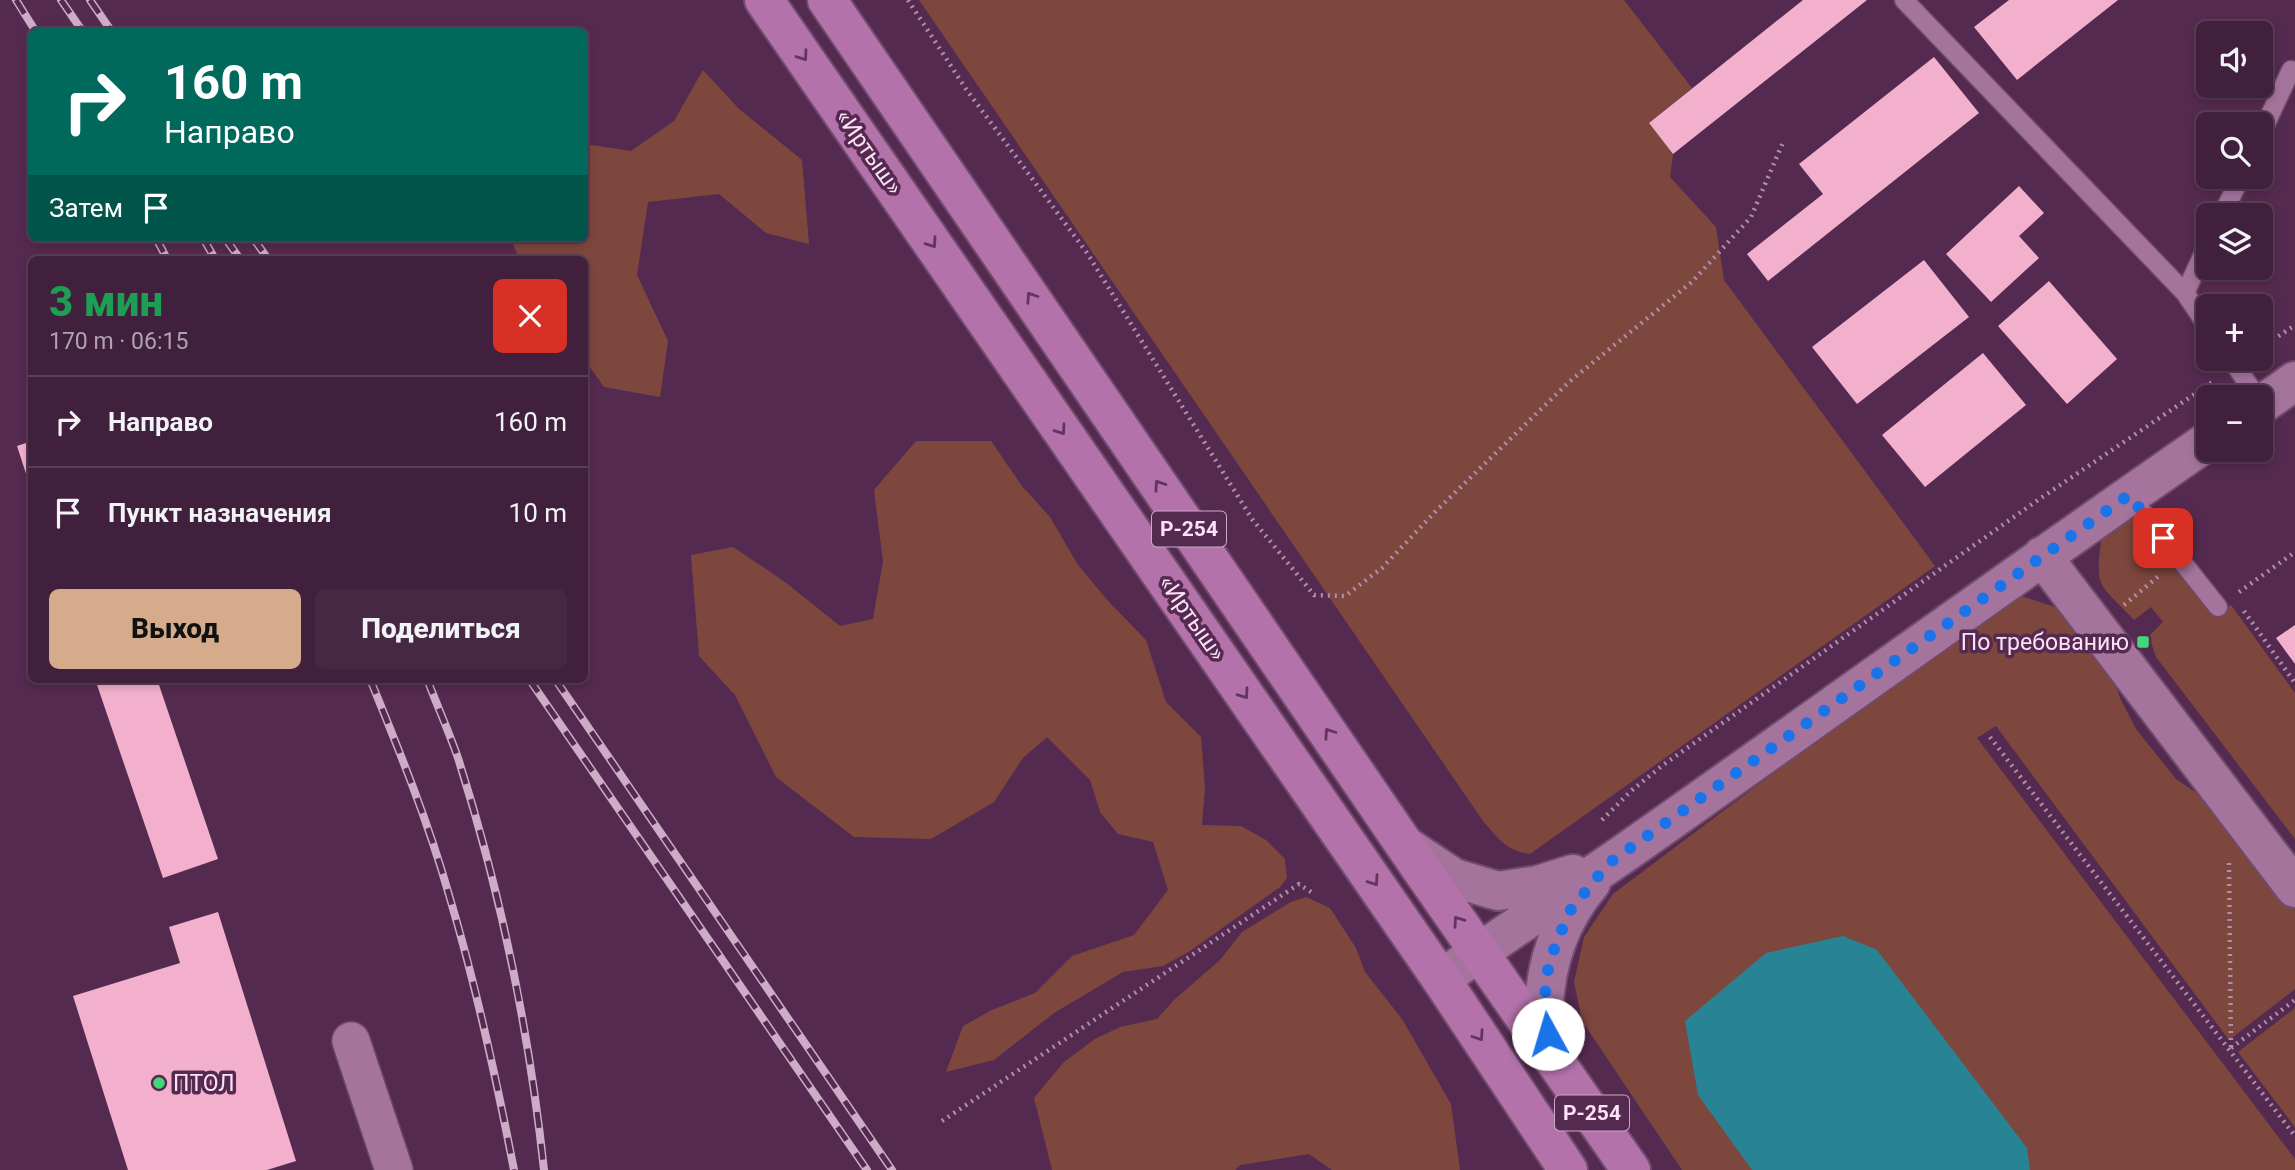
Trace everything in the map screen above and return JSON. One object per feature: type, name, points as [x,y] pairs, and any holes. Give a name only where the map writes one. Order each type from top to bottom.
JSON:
[{"type":"main road","name":"«Иртыш»","points":[[764,0],[1441,979],[1568,1170]]},
{"type":"main road","name":"«Иртыш»","points":[[827,0],[1405,846],[1631,1170]]},
{"type":"street","points":[[2273,396],[2295,381]]},
{"type":"street","points":[[1441,979],[2196,449]]},
{"type":"street","points":[[2042,556],[2295,888]]},
{"type":"street","points":[[1405,846],[1454,878],[1497,891],[1538,885],[1609,863]]},
{"type":"street","points":[[1553,1058],[1543,1011],[1549,962],[1569,912],[1609,863]]},
{"type":"street","points":[[351,1041],[394,1170]]},
{"type":"lane","points":[[1904,0],[2185,293],[2196,309]]},
{"type":"lane","points":[[2271,112],[2291,71]]},
{"type":"lane","points":[[2185,293],[2196,270]]},
{"type":"lane","points":[[2129,495],[2180,559],[2226,602]]},
{"type":"path","points":[[908,0],[966,89],[1087,253],[1252,519],[1314,595],[1345,596],[1382,568],[1435,512],[1569,382],[1693,281],[1751,217],[1784,140]]},
{"type":"path","points":[[2273,340],[2295,325]]},
{"type":"path","points":[[1597,825],[1631,791],[1663,765],[2220,371]]},
{"type":"path","points":[[2295,552],[2226,602],[2295,683]]},
{"type":"path","points":[[2096,627],[2180,559]]},
{"type":"path","points":[[1990,737],[2295,1136]]},
{"type":"path","points":[[2229,856],[2230,1049]]},
{"type":"path","points":[[942,1121],[1299,884],[1311,892]]},
{"type":"path","points":[[2230,1049],[2295,1000]]},
{"type":"shaded area","points":[[919,0],[1624,0],[1692,88],[1649,123],[1673,154],[1670,177],[1716,227],[1724,280],[1935,566],[1530,854],[1509,847],[1483,821]]},
{"type":"shaded area","points":[[703,70],[739,109],[802,160],[809,244],[766,233],[719,194],[648,202],[637,275],[668,341],[660,397],[604,387],[588,364],[588,256],[518,256],[513,242],[588,242],[588,144],[631,151],[674,121]]},
{"type":"shaded area","points":[[916,441],[991,441],[1022,486],[1050,517],[1078,565],[1146,640],[1166,702],[1201,737],[1205,788],[1202,825],[1241,826],[1266,840],[1285,859],[1287,878],[1280,887],[1190,951],[1163,966],[1123,972],[1054,1013],[994,1060],[946,1072],[963,1026],[992,1010],[1035,993],[1072,956],[1134,935],[1168,890],[1153,842],[1118,834],[1100,812],[1090,780],[1047,737],[1023,758],[994,802],[931,839],[854,837],[776,777],[735,695],[699,656],[691,555],[733,547],[785,582],[840,626],[873,619],[883,561],[874,490]]},
{"type":"shaded area","points":[[2135,510],[2213,615],[2231,605],[2295,693],[2295,839],[2156,657],[2149,636],[2163,622],[2151,607],[2134,620],[2102,584],[2099,567],[2102,535]]},
{"type":"shaded area","points":[[2021,596],[2061,609],[2105,654],[2120,698],[2136,729],[2176,779],[2217,807],[2295,904],[2295,989],[2229,1040],[1996,726],[1977,738],[2295,1159],[2295,1170],[1682,1170],[1582,1021],[1574,982],[1584,937],[1613,894],[1989,613]]},
{"type":"shaded area","points":[[1306,897],[1330,908],[1356,948],[1365,972],[1402,1019],[1451,1104],[1460,1170],[1332,1170],[1309,1154],[1240,1165],[1235,1170],[1052,1170],[1034,1098],[1064,1062],[1095,1039],[1120,1027],[1157,1019],[1174,1000],[1220,960],[1242,932],[1291,902]]},
{"type":"shaded area","points":[[1843,936],[1877,950],[2027,1148],[2030,1170],[1752,1170],[1698,1095],[1685,1021],[1766,953]]},
{"type":"shaded area","points":[[2295,1008],[2295,1127],[2238,1052]]},
{"type":"building","points":[[1803,0],[1867,0],[1673,154],[1649,123]]},
{"type":"building","points":[[2009,0],[2118,0],[2017,80],[1974,27]]},
{"type":"building","points":[[1934,57],[1979,113],[1768,281],[1747,254],[1823,194],[1799,164]]},
{"type":"building","points":[[2019,186],[2044,213],[2019,236],[2039,258],[1991,302],[1946,254]]},
{"type":"building","points":[[1924,260],[1969,317],[1857,404],[1812,347]]},
{"type":"building","points":[[2049,281],[2117,359],[2067,404],[1998,326]]},
{"type":"building","points":[[1983,353],[2026,405],[1925,487],[1882,435]]},
{"type":"building","points":[[28,442],[28,480],[17,446]]},
{"type":"building","points":[[2295,625],[2295,664],[2276,638]]},
{"type":"building","points":[[96,683],[158,683],[218,859],[163,878]]},
{"type":"building","name":"ПТОЛ","points":[[218,912],[296,1161],[267,1170],[128,1170],[73,996],[180,963],[169,927]]},
{"type":"railway","points":[[16,0],[34,28]]},
{"type":"railway","points":[[61,0],[80,28]]},
{"type":"railway","points":[[90,0],[109,28]]},
{"type":"railway","points":[[158,242],[165,256]]},
{"type":"railway","points":[[205,242],[213,256]]},
{"type":"railway","points":[[228,242],[238,256]]},
{"type":"railway","points":[[256,242],[266,256]]},
{"type":"railway","points":[[372,683],[441,867],[485,1031],[514,1170]]},
{"type":"railway","points":[[429,683],[458,758],[500,911],[522,1014],[544,1170]]},
{"type":"railway","points":[[532,683],[867,1170]]},
{"type":"railway","points":[[558,683],[892,1170]]},
{"type":"place","name":"По требованию","points":[[2143,642]]},
{"type":"place","name":"ПТОЛ","points":[[159,1083]]},
{"type":"route","points":[[1548,1034],[1543,1011],[1549,962],[1569,912],[1609,863],[2129,495],[2163,538]]}]
